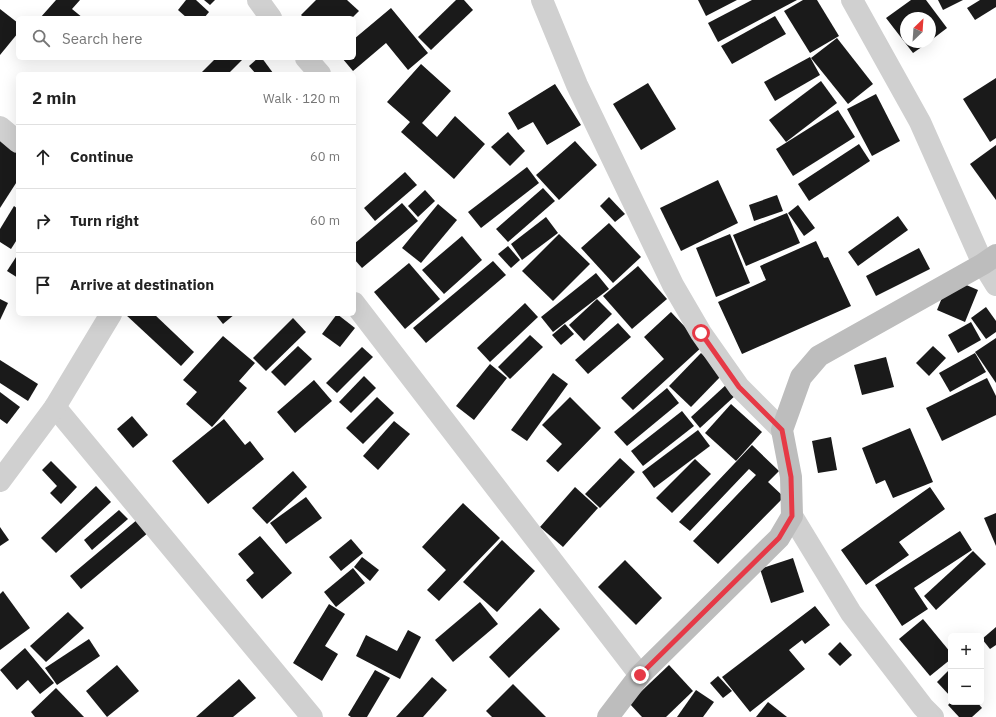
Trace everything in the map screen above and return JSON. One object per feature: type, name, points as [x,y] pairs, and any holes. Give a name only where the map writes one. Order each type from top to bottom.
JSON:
[{"type":"street","points":[[258,0],[270,16]]},
{"type":"street","points":[[542,0],[577,85],[673,285],[701,333],[739,387],[782,430]]},
{"type":"street","points":[[852,0],[920,122],[990,259],[996,286]]},
{"type":"street","points":[[308,60],[318,72]]},
{"type":"street","points":[[0,127],[16,140]]},
{"type":"street","points":[[933,717],[851,613],[792,516],[791,477],[782,430],[801,377],[819,356],[990,259]]},
{"type":"street","points":[[356,306],[640,675]]},
{"type":"street","points":[[0,480],[54,407],[110,316]]},
{"type":"street","points":[[54,407],[312,717]]},
{"type":"street","points":[[608,717],[640,675],[779,538],[792,516]]},
{"type":"building","points":[[56,0],[80,0],[72,9],[81,16],[42,16]]},
{"type":"building","points":[[186,0],[196,0],[209,12],[206,16],[185,16],[178,10]]},
{"type":"building","points":[[204,0],[215,0],[210,5]]},
{"type":"building","points":[[316,0],[347,0],[359,11],[354,16],[301,15]]},
{"type":"building","points":[[456,0],[464,0],[473,10],[431,50],[418,37]]},
{"type":"building","points":[[698,0],[737,0],[706,16]]},
{"type":"building","points":[[752,0],[797,0],[718,42],[708,23]]},
{"type":"building","points":[[803,0],[817,0],[839,36],[810,53],[784,11]]},
{"type":"building","points":[[911,0],[926,0],[935,12],[900,12],[900,36],[886,18]]},
{"type":"building","points":[[938,0],[963,0],[943,10]]},
{"type":"building","points":[[980,0],[996,0],[996,7],[975,20],[967,8]]},
{"type":"building","points":[[391,8],[428,53],[408,70],[386,43],[353,71],[344,60],[356,60],[356,37]]},
{"type":"building","points":[[0,9],[16,21],[16,35],[0,55]]},
{"type":"building","points":[[936,13],[947,28],[936,36]]},
{"type":"building","points":[[775,16],[786,34],[732,64],[721,46]]},
{"type":"building","points":[[837,38],[873,84],[848,104],[811,58]]},
{"type":"building","points":[[909,48],[920,48],[913,53]]},
{"type":"building","points":[[810,57],[820,75],[775,101],[764,82]]},
{"type":"building","points":[[214,60],[242,60],[230,72],[202,72]]},
{"type":"building","points":[[256,60],[263,60],[272,72],[254,72],[249,66]]},
{"type":"building","points":[[421,64],[451,91],[422,123],[437,137],[455,116],[485,144],[454,179],[401,132],[410,122],[387,102]]},
{"type":"building","points":[[996,78],[996,138],[990,142],[963,99]]},
{"type":"building","points":[[821,81],[837,103],[786,142],[769,120]]},
{"type":"building","points":[[648,83],[676,129],[641,150],[613,104]]},
{"type":"building","points":[[555,84],[581,125],[547,145],[533,122],[518,130],[508,113]]},
{"type":"building","points":[[876,94],[900,141],[872,156],[847,109]]},
{"type":"building","points":[[838,110],[855,137],[793,176],[776,149]]},
{"type":"building","points":[[508,132],[525,151],[510,166],[491,147]]},
{"type":"building","points":[[0,138],[16,149],[16,183],[0,208]]},
{"type":"building","points":[[575,141],[597,165],[559,200],[536,175]]},
{"type":"building","points":[[859,144],[870,161],[809,201],[798,184]]},
{"type":"building","points":[[996,145],[996,200],[970,164]]},
{"type":"building","points":[[527,167],[539,183],[481,228],[468,212]]},
{"type":"building","points":[[405,172],[417,185],[375,221],[364,208]]},
{"type":"building","points":[[718,180],[738,223],[681,251],[660,208]]},
{"type":"building","points":[[543,188],[555,201],[508,242],[496,229]]},
{"type":"building","points":[[425,190],[435,201],[418,217],[408,206]]},
{"type":"building","points":[[777,195],[783,211],[754,221],[749,205]]},
{"type":"building","points":[[609,197],[625,214],[615,222],[600,206]]},
{"type":"building","points":[[402,203],[418,221],[362,268],[356,261],[356,242]]},
{"type":"building","points":[[438,204],[457,220],[421,263],[402,248]]},
{"type":"building","points":[[798,205],[815,228],[804,236],[788,213]]},
{"type":"building","points":[[14,206],[16,208],[16,241],[11,249],[0,242],[0,229]]},
{"type":"building","points":[[787,213],[800,243],[746,266],[733,235]]},
{"type":"building","points":[[898,216],[908,230],[858,266],[848,252]]},
{"type":"building","points":[[546,217],[558,233],[522,260],[511,244]]},
{"type":"building","points":[[609,223],[641,257],[613,283],[581,248]]},
{"type":"building","points":[[559,234],[590,264],[553,301],[522,271]]},
{"type":"building","points":[[730,234],[750,283],[716,297],[696,248]]},
{"type":"building","points":[[462,236],[482,260],[444,294],[422,270]]},
{"type":"building","points":[[816,241],[824,258],[828,257],[851,306],[742,354],[718,302],[766,280],[760,266]]},
{"type":"building","points":[[508,246],[520,260],[511,268],[498,254]]},
{"type":"building","points":[[919,248],[930,269],[876,296],[866,276]]},
{"type":"building","points":[[16,257],[16,277],[7,271]]},
{"type":"building","points":[[493,261],[506,275],[426,343],[413,328]]},
{"type":"building","points":[[409,263],[440,299],[405,329],[374,292]]},
{"type":"building","points":[[638,266],[667,299],[632,329],[603,296]]},
{"type":"building","points":[[596,273],[609,289],[553,332],[541,317]]},
{"type":"building","points":[[950,278],[978,290],[965,322],[937,310]]},
{"type":"building","points":[[0,299],[8,303],[0,320]]},
{"type":"building","points":[[597,299],[612,314],[584,341],[569,325]]},
{"type":"building","points":[[525,303],[538,317],[490,362],[477,348]]},
{"type":"building","points":[[986,307],[996,321],[996,332],[986,339],[971,318]]},
{"type":"building","points":[[671,312],[703,346],[633,410],[621,398],[664,359],[644,337]]},
{"type":"building","points":[[127,316],[156,316],[194,352],[181,366]]},
{"type":"building","points":[[217,316],[233,316],[223,324]]},
{"type":"building","points":[[336,316],[340,316],[355,328],[340,347],[322,334]]},
{"type":"building","points":[[293,318],[306,332],[266,371],[253,358]]},
{"type":"building","points":[[971,322],[981,340],[958,353],[948,335]]},
{"type":"building","points":[[618,323],[631,337],[588,374],[575,360]]},
{"type":"building","points":[[565,324],[574,334],[561,345],[552,335]]},
{"type":"building","points":[[530,335],[543,347],[510,379],[498,367]]},
{"type":"building","points":[[223,336],[255,363],[239,381],[247,388],[212,427],[186,404],[197,392],[183,380]]},
{"type":"building","points":[[996,338],[996,383],[975,352]]},
{"type":"building","points":[[298,346],[312,359],[285,386],[271,372]]},
{"type":"building","points":[[933,346],[946,358],[929,376],[916,363]]},
{"type":"building","points":[[362,347],[373,357],[337,393],[326,383]]},
{"type":"building","points":[[701,353],[723,374],[691,407],[669,386]]},
{"type":"building","points":[[975,353],[986,372],[950,392],[939,373]]},
{"type":"building","points":[[886,357],[894,387],[862,395],[854,365]]},
{"type":"building","points":[[0,360],[38,384],[28,401],[0,383]]},
{"type":"building","points":[[490,364],[507,378],[474,420],[456,406]]},
{"type":"building","points":[[553,373],[568,384],[527,441],[511,430]]},
{"type":"building","points":[[364,376],[376,388],[351,413],[339,402]]},
{"type":"building","points":[[987,378],[996,396],[996,415],[942,441],[926,408]]},
{"type":"building","points":[[314,380],[332,401],[295,433],[277,412]]},
{"type":"building","points":[[727,384],[737,394],[700,428],[691,417]]},
{"type":"building","points":[[667,388],[679,403],[627,446],[614,432]]},
{"type":"building","points":[[0,392],[20,407],[7,424],[0,419]]},
{"type":"building","points":[[377,397],[394,413],[363,444],[346,428]]},
{"type":"building","points":[[570,397],[601,428],[558,472],[546,461],[562,444],[542,425]]},
{"type":"building","points":[[731,404],[762,432],[736,461],[705,433]]},
{"type":"building","points":[[682,411],[694,426],[643,466],[631,451]]},
{"type":"building","points":[[132,416],[148,435],[133,448],[117,429]]},
{"type":"building","points":[[224,419],[245,445],[250,441],[264,459],[208,504],[172,461]]},
{"type":"building","points":[[394,421],[410,434],[378,470],[363,456]]},
{"type":"building","points":[[910,428],[933,482],[893,498],[885,480],[876,484],[862,448]]},
{"type":"building","points":[[698,430],[710,446],[654,488],[642,472]]},
{"type":"building","points":[[831,437],[837,470],[818,473],[812,441]]},
{"type":"building","points":[[752,445],[779,471],[768,482],[784,497],[718,564],[693,541],[756,475],[749,469],[690,531],[679,522]]},
{"type":"building","points":[[620,458],[635,472],[600,508],[585,494]]},
{"type":"building","points":[[695,459],[711,474],[672,513],[656,498]]},
{"type":"building","points":[[51,461],[77,487],[61,504],[50,493],[57,486],[42,470]]},
{"type":"building","points":[[293,471],[307,487],[267,524],[252,508]]},
{"type":"building","points":[[96,486],[111,502],[56,553],[41,538]]},
{"type":"building","points":[[575,487],[598,508],[563,547],[540,527]]},
{"type":"building","points":[[930,487],[945,509],[899,542],[909,555],[866,585],[841,550]]},
{"type":"building","points":[[306,497],[322,518],[286,544],[270,523]]},
{"type":"building","points":[[463,503],[500,538],[439,601],[427,590],[446,570],[422,547]]},
{"type":"building","points":[[119,510],[128,519],[92,550],[84,540]]},
{"type":"building","points":[[996,513],[996,546],[984,518]]},
{"type":"building","points":[[138,519],[149,532],[81,589],[70,576]]},
{"type":"building","points":[[0,527],[9,540],[0,546]]},
{"type":"building","points":[[960,531],[972,550],[914,588],[928,609],[902,626],[875,585]]},
{"type":"building","points":[[260,536],[292,573],[262,599],[246,580],[254,573],[238,554]]},
{"type":"building","points":[[351,539],[363,553],[341,571],[329,557]]},
{"type":"building","points":[[502,540],[535,571],[497,612],[463,582]]},
{"type":"building","points":[[973,551],[986,564],[936,610],[924,596]]},
{"type":"building","points":[[362,557],[379,570],[370,581],[354,567]]},
{"type":"building","points":[[793,558],[804,592],[771,603],[760,569]]},
{"type":"building","points":[[625,560],[662,598],[636,625],[598,587]]},
{"type":"building","points":[[353,568],[365,583],[336,607],[324,592]]},
{"type":"building","points":[[3,591],[30,628],[0,650],[0,594]]},
{"type":"building","points":[[480,602],[498,624],[453,662],[435,640]]},
{"type":"building","points":[[329,604],[345,614],[325,646],[338,654],[322,681],[293,663]]},
{"type":"building","points":[[815,606],[830,625],[805,644],[802,640],[789,650],[805,669],[750,712],[722,677]]},
{"type":"building","points":[[540,608],[560,629],[509,678],[489,657]]},
{"type":"building","points":[[68,612],[84,628],[46,662],[30,646]]},
{"type":"building","points":[[923,619],[948,649],[948,661],[930,676],[899,639]]},
{"type":"building","points":[[996,627],[996,645],[990,649],[984,642],[984,637]]},
{"type":"building","points":[[408,630],[421,637],[400,679],[356,656],[366,635],[397,651]]},
{"type":"building","points":[[89,639],[100,656],[57,685],[45,668]]},
{"type":"building","points":[[840,642],[852,655],[840,666],[828,654]]},
{"type":"building","points":[[25,648],[54,683],[40,694],[28,680],[17,690],[0,670]]},
{"type":"building","points":[[117,665],[139,691],[107,717],[86,691]]},
{"type":"building","points":[[669,665],[693,691],[666,717],[642,717],[629,703]]},
{"type":"building","points":[[375,670],[390,678],[367,717],[351,717],[348,715]]},
{"type":"building","points":[[948,671],[948,694],[937,682]]},
{"type":"building","points":[[718,676],[732,691],[723,698],[710,683]]},
{"type":"building","points":[[432,677],[447,690],[423,717],[396,717]]},
{"type":"building","points":[[239,679],[256,698],[233,717],[196,717]]},
{"type":"building","points":[[513,684],[546,717],[492,717],[486,711]]},
{"type":"building","points":[[56,688],[84,717],[35,717],[31,712]]},
{"type":"building","points":[[696,690],[714,702],[703,717],[677,717]]},
{"type":"building","points":[[768,702],[787,717],[756,717]]},
{"type":"building","points":[[948,705],[980,705],[982,708],[972,717],[959,717]]},
{"type":"route","points":[[640,675],[779,538],[792,516],[791,477],[782,430],[739,387],[701,333]]}]
